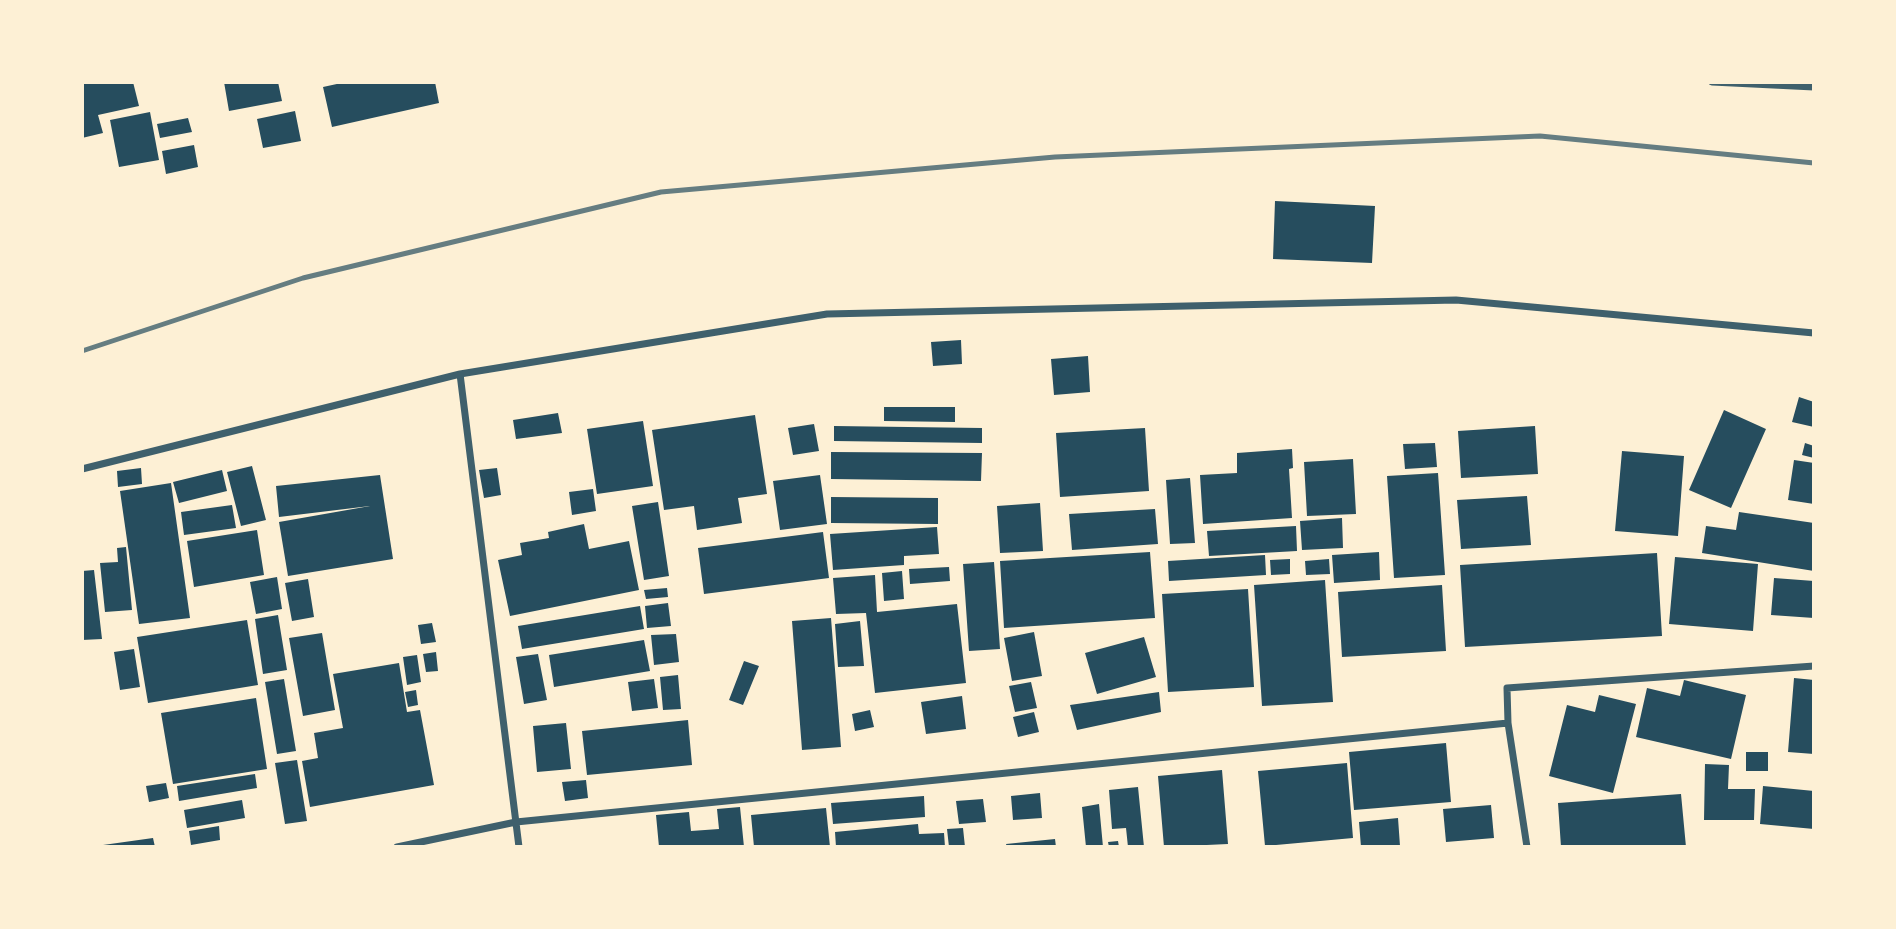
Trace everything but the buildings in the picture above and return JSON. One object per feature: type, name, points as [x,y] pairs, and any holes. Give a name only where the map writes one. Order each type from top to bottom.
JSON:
[{"type":"street","points":[[1712,82],[1814,87]]},
{"type":"street","points":[[82,469],[460,374],[827,314],[1456,300],[1814,333]]},
{"type":"street","points":[[460,374],[519,847]]},
{"type":"street","points":[[1527,847],[1507,723],[1507,688],[1814,666]]},
{"type":"street","points":[[397,847],[516,822],[1507,723]]},
{"type":"railway","points":[[82,351],[303,278],[661,192],[1055,157],[1540,136],[1814,163]]}]
